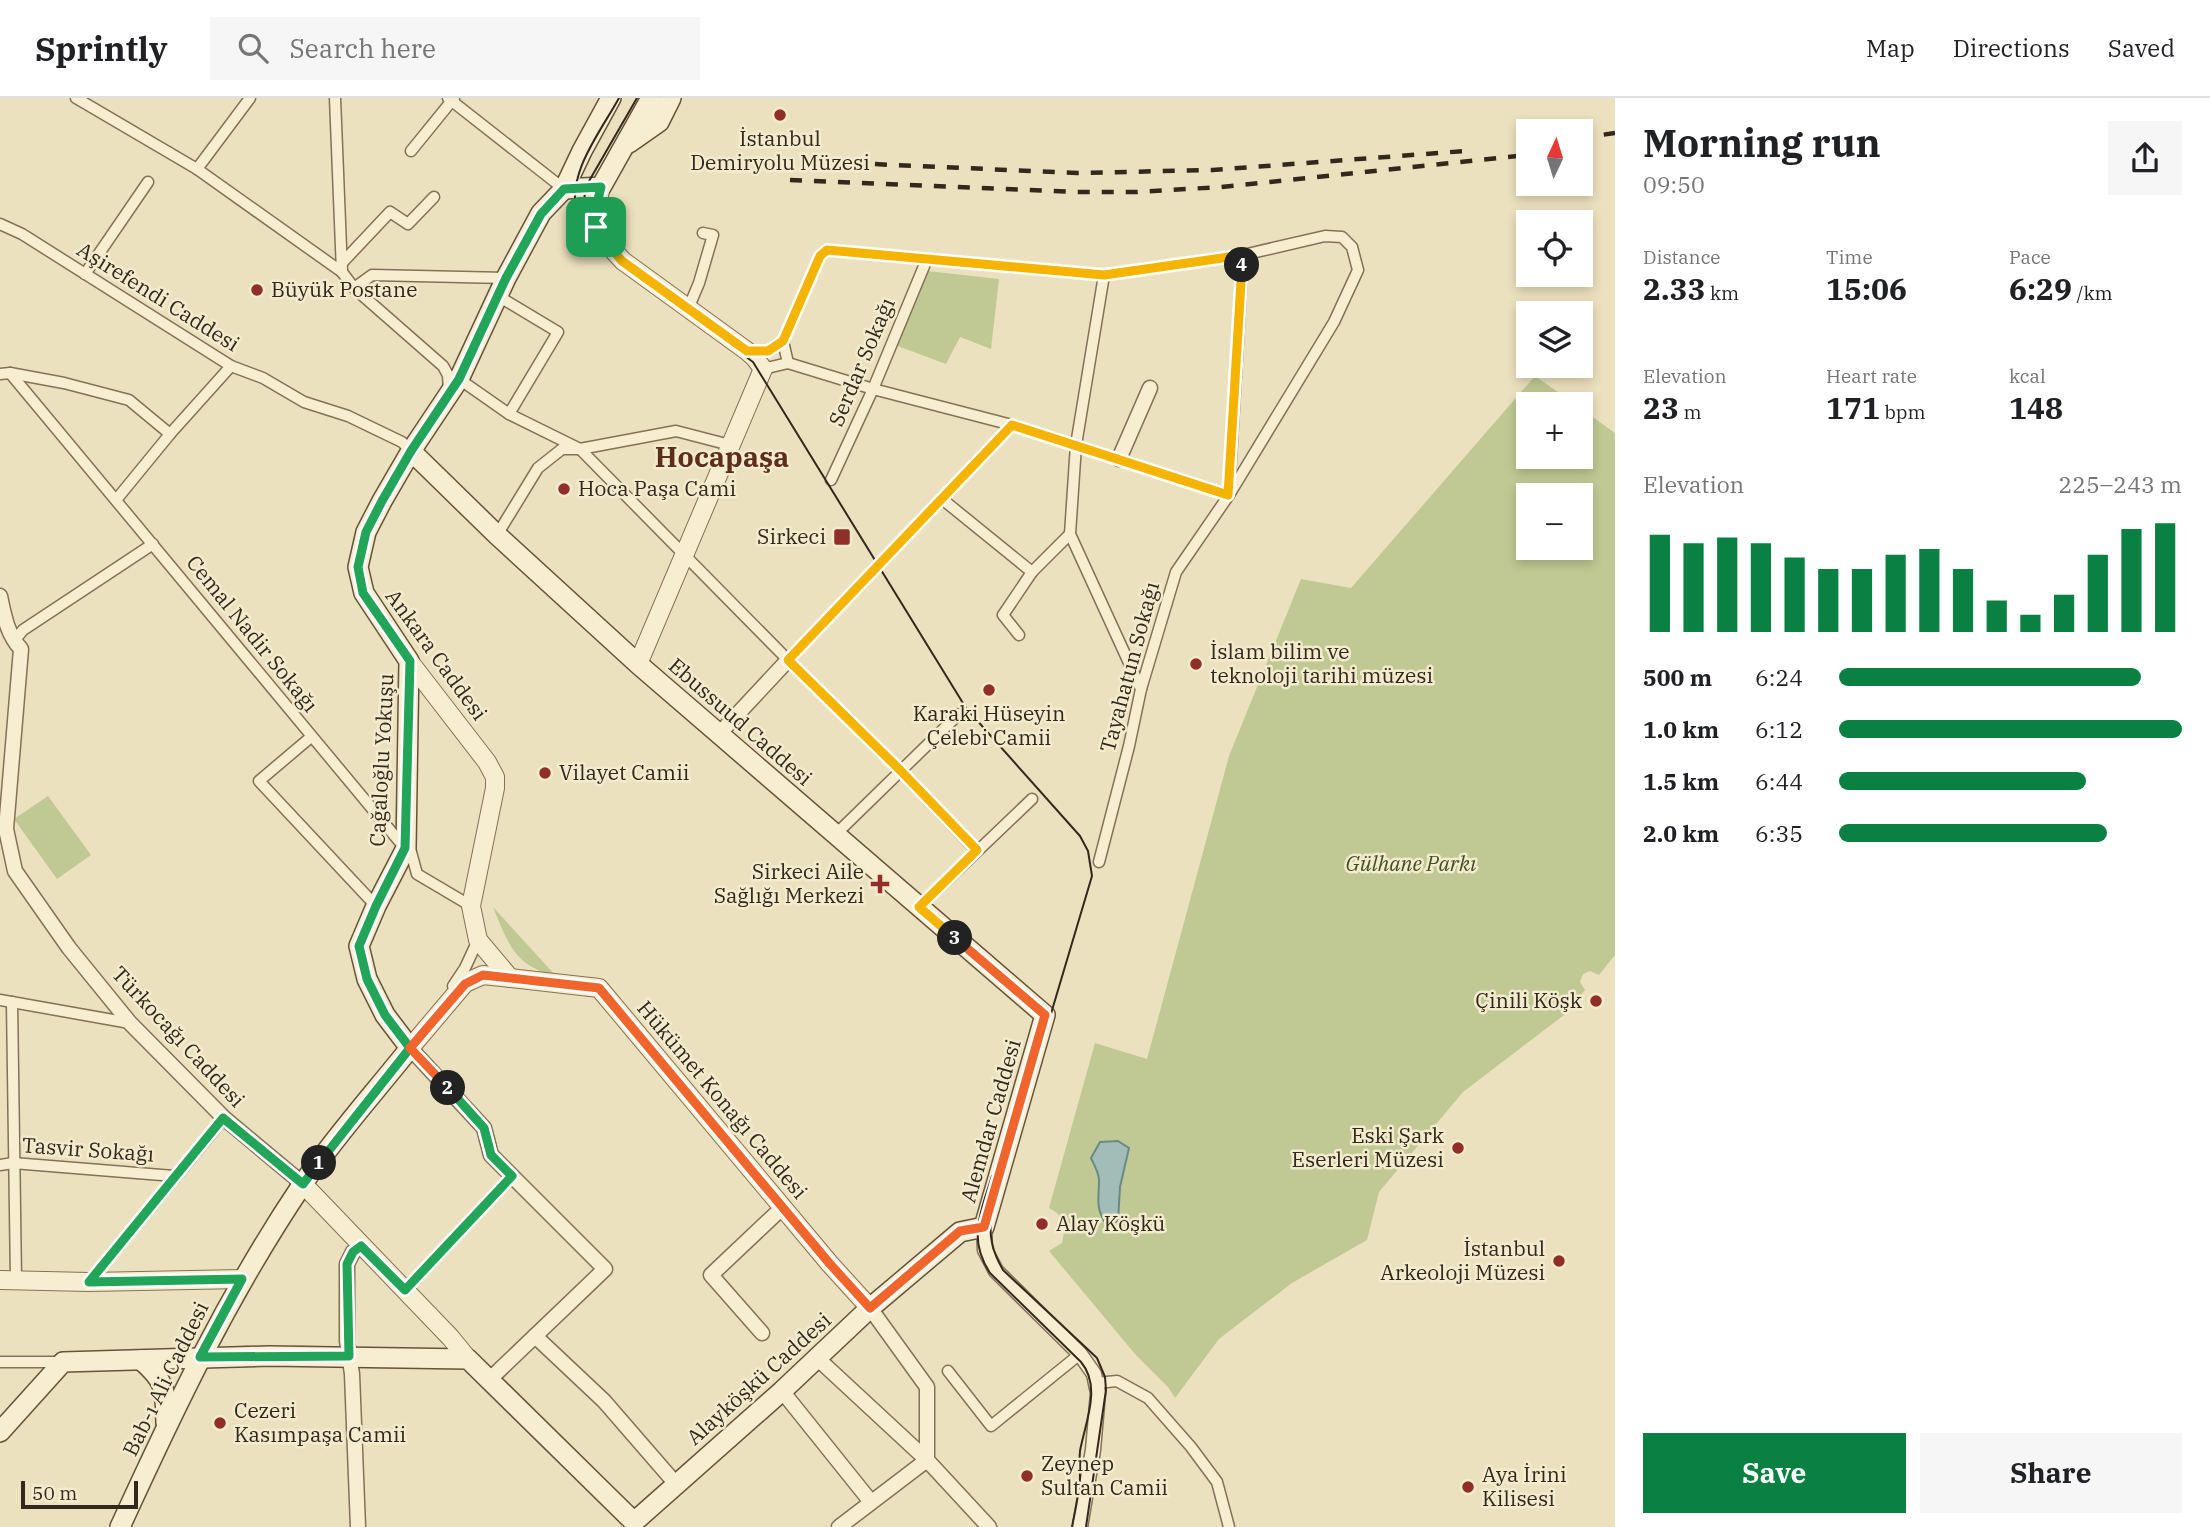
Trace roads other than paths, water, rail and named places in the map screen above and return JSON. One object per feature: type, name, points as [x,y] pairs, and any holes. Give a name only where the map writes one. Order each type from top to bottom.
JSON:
[{"type":"main road","points":[[564,189],[601,187],[651,98]]},
{"type":"main road","points":[[625,146],[659,122],[671,98]]},
{"type":"main road","name":"Ankara Caddesi","points":[[410,661],[363,593],[358,567],[366,532],[411,451],[454,386],[541,214],[564,189],[604,100]]},
{"type":"main road","name":"Ebussuud Caddesi","points":[[411,451],[497,535],[638,664],[1040,1010],[1045,1015],[1044,1019]]},
{"type":"main road","name":"Cağaloğlu Yokuşu","points":[[408,1045],[385,1015],[367,979],[359,946],[405,848],[410,661]]},
{"type":"main road","name":"Alemdar Caddesi","points":[[984,1227],[1044,1019]]},
{"type":"main road","points":[[303,1184],[408,1045]]},
{"type":"main road","name":"Bab-ı Ali Caddesi","points":[[120,1527],[200,1357],[242,1279],[303,1184]]},
{"type":"main road","name":"Alayköşkü Caddesi","points":[[633,1525],[870,1308],[960,1231],[984,1227]]},
{"type":"main road","points":[[0,1433],[63,1363],[200,1357],[349,1356],[468,1359],[633,1525]]},
{"type":"main road","points":[[141,1360],[158,1374],[165,1394],[166,1425]]},
{"type":"street","points":[[76,98],[197,169],[341,268],[355,288],[443,366],[454,386],[580,449],[977,850]]},
{"type":"street","points":[[197,169],[250,98]]},
{"type":"street","points":[[334,98],[341,268]]},
{"type":"street","points":[[411,151],[451,99],[564,189]]},
{"type":"street","points":[[85,274],[148,182]]},
{"type":"street","points":[[601,187],[595,212],[596,227],[622,261],[747,351],[763,369]]},
{"type":"street","points":[[341,268],[390,212],[408,224],[434,197]]},
{"type":"street","name":"Aşirefendi Caddesi","points":[[0,224],[22,234],[231,366],[263,378],[304,402],[348,416],[401,442],[411,451]]},
{"type":"street","points":[[688,309],[713,235],[703,233]]},
{"type":"street","name":"Tayahatun Sokağı","points":[[1099,862],[1141,689],[1176,572],[1228,495],[1334,322],[1357,270],[1352,247],[1342,237],[1325,236],[1243,255]]},
{"type":"street","points":[[747,351],[768,351],[783,341],[820,256],[827,250],[1104,275],[1243,255],[1228,495],[1012,425],[873,389],[788,363],[763,369]]},
{"type":"street","name":"Serdar Sokağı","points":[[831,480],[873,389],[927,259]]},
{"type":"street","points":[[355,288],[372,275],[502,287],[558,332],[509,414]]},
{"type":"street","points":[[1104,275],[1076,445],[1070,534],[1141,689]]},
{"type":"street","points":[[783,341],[788,363]]},
{"type":"street","points":[[116,500],[231,366]]},
{"type":"street","points":[[638,664],[763,369]]},
{"type":"street","points":[[5,374],[64,383],[129,400],[170,434]]},
{"type":"street","name":"Cemal Nadir Sokağı","points":[[5,374],[116,500],[311,737],[411,852],[417,874],[471,906]]},
{"type":"street","points":[[1119,459],[1150,388]]},
{"type":"street","points":[[719,734],[1012,425]]},
{"type":"street","points":[[497,535],[538,468],[562,449],[580,449],[676,431],[730,445]]},
{"type":"street","points":[[942,499],[1032,572]]},
{"type":"street","points":[[1019,635],[1003,615],[1032,572],[1070,534]]},
{"type":"street","points":[[14,641],[23,630],[153,544]]},
{"type":"street","name":"Türkocağı Caddesi","points":[[0,596],[8,628],[21,649],[3,829],[15,871],[69,948],[130,1023],[223,1118],[303,1184]]},
{"type":"street","name":"Ankara Caddesi","points":[[410,661],[487,762],[495,777],[495,789],[471,906],[478,940],[510,978]]},
{"type":"street","points":[[835,835],[959,714]]},
{"type":"street","points":[[311,737],[259,781],[376,906]]},
{"type":"street","points":[[919,907],[1032,799]]},
{"type":"street","points":[[408,1045],[459,979],[478,940]]},
{"type":"street","points":[[408,1045],[465,984],[483,975],[510,978]]},
{"type":"street","name":"Hükümet Konağı Caddesi","points":[[510,978],[599,988],[782,1208],[870,1308]]},
{"type":"street","points":[[0,1000],[130,1023]]},
{"type":"street","points":[[12,1002],[13,1163],[8,1280],[89,1282],[242,1279]]},
{"type":"street","points":[[408,1045],[484,1128],[491,1155],[605,1269],[489,1380]]},
{"type":"street","points":[[0,1090],[13,1090]]},
{"type":"street","points":[[89,1282],[223,1118]]},
{"type":"street","name":"Tasvir Sokağı","points":[[0,1165],[13,1163],[174,1176]]},
{"type":"street","points":[[405,1290],[512,1176]]},
{"type":"street","points":[[303,1184],[468,1359]]},
{"type":"street","points":[[762,1334],[711,1275],[782,1208]]},
{"type":"street","name":"Alemdar Caddesi","points":[[984,1227],[985,1250],[996,1271],[1080,1354],[1090,1366],[1097,1383]]},
{"type":"street","points":[[358,1527],[347,1264],[353,1252],[361,1246]]},
{"type":"street","points":[[870,1308],[927,1387],[927,1460]]},
{"type":"street","points":[[535,1336],[604,1401],[676,1484]]},
{"type":"street","points":[[948,1371],[991,1426],[1080,1354]]},
{"type":"street","points":[[817,1358],[927,1460],[989,1527]]},
{"type":"street","points":[[0,1362],[63,1363]]},
{"type":"street","points":[[1080,1527],[1093,1450],[1097,1383],[1117,1381],[1149,1398],[1204,1463],[1217,1482],[1229,1527]]},
{"type":"street","points":[[782,1391],[871,1502]]},
{"type":"street","points":[[839,1527],[927,1460]]},
{"type":"water","points":[[1118,1141],[1129,1148],[1120,1187],[1118,1221],[1106,1224],[1099,1208],[1099,1180],[1091,1158],[1100,1142]]},
{"type":"tram line","points":[[577,213],[576,183],[581,168],[619,98]]},
{"type":"tram line","points":[[637,98],[585,188],[586,221],[597,239],[620,263],[753,362],[966,708],[1080,836],[1088,851],[1092,876],[990,1223],[992,1244],[1003,1270],[1097,1358],[1105,1377],[1106,1390],[1086,1527]]},
{"type":"tram line","points":[[992,1176],[978,1225],[979,1248],[983,1260],[990,1273],[1081,1362],[1090,1383],[1090,1405],[1080,1451],[1079,1484],[1072,1527]]},
{"type":"railway","points":[[1593,136],[1615,133]]},
{"type":"railway","points":[[827,162],[1077,173],[1213,170],[1465,151]]},
{"type":"railway","points":[[790,180],[1136,192],[1221,187],[1516,156]]},
{"type":"place","name":"İstanbul Demiryolu Müzesi","points":[[780,115]]},
{"type":"place","name":"Büyük Postane","points":[[257,290]]},
{"type":"place","name":"Hoca Paşa Cami","points":[[564,489]]},
{"type":"place","name":"Sirkeci","points":[[842,537]]},
{"type":"place","name":"İslam bilim ve teknoloji tarihi müzesi","points":[[1196,664]]},
{"type":"place","name":"Karaki Hüseyin Çelebi Camii","points":[[989,690]]},
{"type":"place","name":"Vilayet Camii","points":[[545,773]]},
{"type":"place","name":"Sirkeci Aile Sağlığı Merkezi","points":[[880,884]]},
{"type":"place","name":"Çinili Köşk","points":[[1596,1001]]},
{"type":"place","name":"Eski Şark Eserleri Müzesi","points":[[1458,1148]]},
{"type":"place","name":"Alay Köşkü","points":[[1042,1224]]},
{"type":"place","name":"İstanbul Arkeoloji Müzesi","points":[[1559,1261]]},
{"type":"place","name":"Cezeri Kasımpaşa Camii","points":[[220,1423]]},
{"type":"place","name":"Zeynep Sultan Camii","points":[[1027,1476]]},
{"type":"place","name":"Aya İrini Kilisesi","points":[[1468,1487]]},
{"type":"district","name":"Hocapaşa","points":[[722,457]]},
{"type":"park label","name":"Gülhane Parkı","points":[[1411,864]]}]
